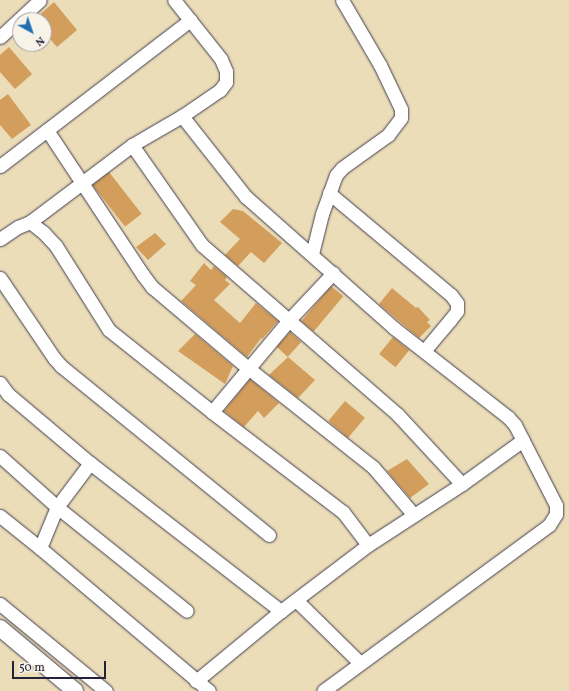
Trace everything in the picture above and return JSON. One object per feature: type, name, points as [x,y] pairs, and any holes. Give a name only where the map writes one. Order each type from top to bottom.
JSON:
[{"type":"street","points":[[0,37],[40,0]]},
{"type":"street","points":[[0,239],[18,227],[30,222],[132,145],[182,116],[220,90],[226,82],[226,71],[221,59],[174,0]]},
{"type":"street","points":[[312,254],[329,193],[336,175],[342,168],[388,135],[401,118],[400,109],[380,65],[342,0]]},
{"type":"street","points":[[0,166],[190,20]]},
{"type":"street","points":[[182,116],[246,197],[394,328],[502,411],[515,425],[556,505],[556,514],[549,526],[323,691]]},
{"type":"street","points":[[47,130],[81,183],[152,287],[248,368],[373,467],[414,515]]},
{"type":"street","points":[[132,145],[202,245],[398,415],[462,484]]},
{"type":"street","points":[[329,193],[451,295],[457,303],[457,311],[424,351]]},
{"type":"street","points":[[30,222],[43,232],[56,246],[109,330],[212,412],[343,512],[368,545]]},
{"type":"street","points":[[212,412],[288,321],[333,273]]},
{"type":"street","points":[[0,278],[54,358],[62,366],[269,535]]},
{"type":"street","points":[[0,383],[8,394],[90,463],[281,611]]},
{"type":"street","points":[[196,681],[281,611],[368,545],[462,484],[523,440]]},
{"type":"street","points":[[0,456],[57,507],[187,611]]},
{"type":"street","points":[[40,548],[57,507],[90,463]]},
{"type":"street","points":[[0,516],[209,691]]},
{"type":"street","points":[[296,600],[360,663]]},
{"type":"street","points":[[0,604],[106,691]]},
{"type":"street","points":[[0,628],[75,691]]},
{"type":"building","points":[[54,2],[77,30],[57,47],[52,41],[52,12],[43,12]]},
{"type":"building","points":[[9,47],[32,74],[15,89],[0,72],[0,55]]},
{"type":"building","points":[[8,94],[31,125],[12,139],[0,125],[0,100]]},
{"type":"building","points":[[109,172],[142,214],[125,227],[92,185]]},
{"type":"building","points":[[233,209],[243,211],[282,243],[264,263],[251,252],[238,266],[225,255],[240,239],[220,222]]},
{"type":"building","points":[[155,233],[166,244],[148,260],[136,247]]},
{"type":"building","points":[[204,263],[211,270],[214,266],[227,277],[225,280],[230,284],[214,300],[240,323],[256,303],[278,321],[262,339],[261,338],[247,357],[181,301],[196,285],[190,281]]},
{"type":"building","points":[[331,286],[343,296],[314,332],[301,321]]},
{"type":"building","points":[[392,288],[416,308],[418,307],[430,320],[427,322],[431,326],[419,338],[379,304]]},
{"type":"building","points":[[290,332],[301,342],[288,357],[277,347]]},
{"type":"building","points":[[195,334],[233,366],[225,384],[178,351]]},
{"type":"building","points":[[393,337],[409,350],[395,367],[379,354]]},
{"type":"building","points":[[288,357],[315,380],[298,398],[269,375]]},
{"type":"building","points":[[250,379],[279,403],[264,418],[258,411],[244,427],[224,411]]},
{"type":"building","points":[[345,401],[365,418],[348,438],[328,421]]},
{"type":"building","points":[[407,459],[429,484],[410,498],[387,471]]}]
